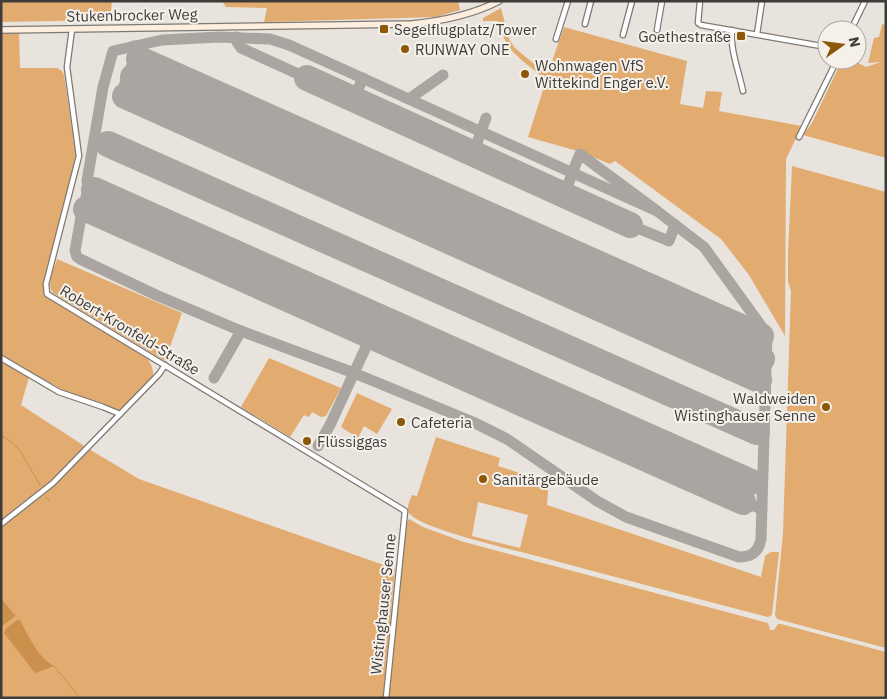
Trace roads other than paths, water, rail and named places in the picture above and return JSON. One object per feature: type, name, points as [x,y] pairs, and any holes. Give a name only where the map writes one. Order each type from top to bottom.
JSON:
[{"type":"street","name":"Stukenbrocker Weg","points":[[1,30],[412,24],[459,16],[499,1]]},
{"type":"street","points":[[556,39],[568,1]]},
{"type":"street","points":[[585,24],[591,1]]},
{"type":"street","points":[[623,35],[632,1]]},
{"type":"street","points":[[657,30],[662,1]]},
{"type":"street","points":[[700,1],[698,22],[701,25],[817,44]]},
{"type":"street","points":[[757,34],[762,1]]},
{"type":"street","points":[[856,20],[865,1]]},
{"type":"street","name":"Robert-Kronfeld-Straße","points":[[72,29],[66,68],[79,156],[46,284],[46,291],[49,296],[404,510],[405,513]]},
{"type":"street","points":[[732,30],[731,38],[743,91]]},
{"type":"street","points":[[799,137],[832,70]]},
{"type":"street","points":[[1,358],[59,392],[103,406],[120,414]]},
{"type":"street","points":[[1,524],[53,483],[159,374],[165,365]]},
{"type":"street","name":"Wistinghauser Senne","points":[[386,698],[405,513]]},
{"type":"waterway","points":[[1,435],[19,449],[40,485]]},
{"type":"waterway","points":[[46,497],[50,502]]},
{"type":"waterway","points":[[54,666],[80,698]]},
{"type":"place","name":"Segelflugplatz/Tower","points":[[384,29]]},
{"type":"place","name":"Goethestraße","points":[[741,36]]},
{"type":"place","name":"RUNWAY ONE","points":[[405,49]]},
{"type":"place","name":"Wohnwagen VfS Wittekind Enger e.V.","points":[[525,74]]},
{"type":"place","name":"Waldweiden Wistinghauser Senne","points":[[826,407]]},
{"type":"place","name":"Cafeteria","points":[[401,422]]},
{"type":"place","name":"Flüssiggas","points":[[307,441]]},
{"type":"place","name":"Sanitärgebäude","points":[[483,479]]}]
